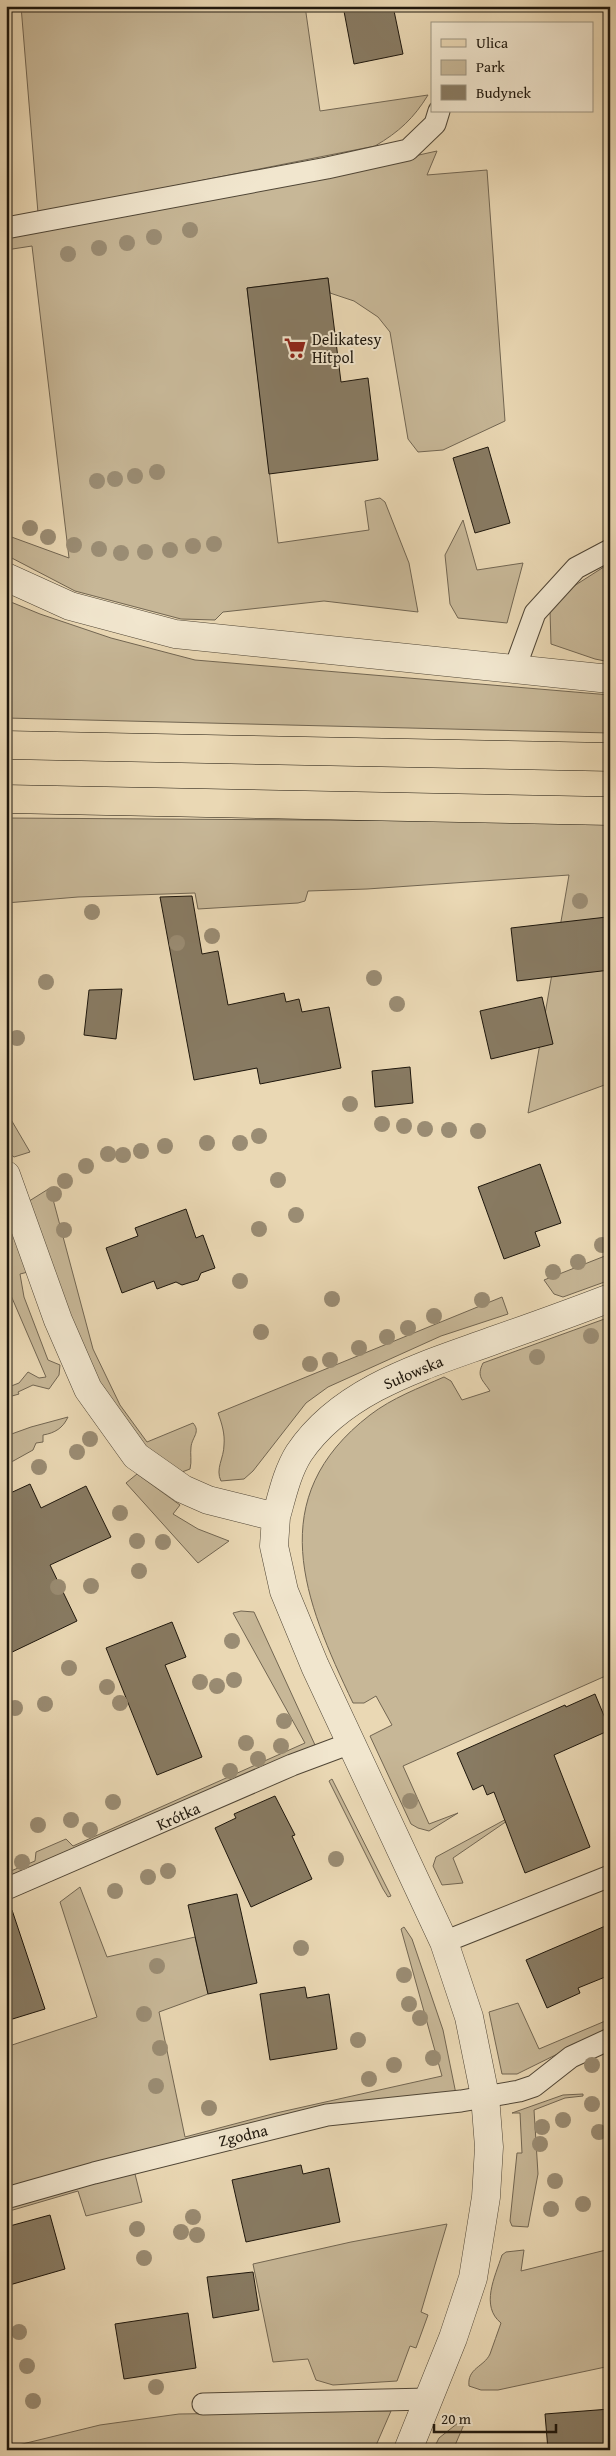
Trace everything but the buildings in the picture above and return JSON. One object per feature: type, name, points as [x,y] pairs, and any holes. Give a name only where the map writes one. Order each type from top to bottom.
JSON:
[{"type":"main road","points":[[6,745],[610,757]]},
{"type":"main road","points":[[6,799],[610,811]]},
{"type":"street","points":[[6,577],[70,606],[175,634],[610,679]]},
{"type":"street","points":[[6,1175],[58,1320],[88,1389],[136,1456],[183,1489],[200,1496],[276,1517]]},
{"type":"street","name":"Sułowska","points":[[408,2450],[453,2338],[473,2278],[486,2197],[489,2147],[485,2096],[469,2017],[444,1942],[315,1666],[280,1578],[274,1546],[276,1517],[284,1486],[299,1454],[320,1428],[350,1403],[389,1380],[610,1298]]},
{"type":"lane","points":[[6,228],[327,168],[408,150],[435,124],[439,112]]},
{"type":"lane","points":[[515,668],[535,613],[576,568],[610,550]]},
{"type":"lane","name":"Krótka","points":[[6,1889],[292,1765],[350,1743]]},
{"type":"lane","points":[[444,1942],[610,1876]]},
{"type":"lane","name":"Zgodna","points":[[6,2198],[94,2173],[327,2115],[485,2096],[534,2086],[571,2057],[610,2039]]},
{"type":"lane","points":[[203,2404],[429,2399]]},
{"type":"green space","points":[[21,6],[305,6],[320,111],[428,95],[405,124],[375,146],[38,213]]},
{"type":"green space","points":[[437,151],[427,175],[487,170],[505,421],[443,450],[418,452],[408,439],[390,332],[378,317],[354,301],[330,293],[328,278],[247,288],[278,543],[369,530],[365,501],[380,498],[385,502],[409,563],[418,612],[324,601],[223,612],[215,620],[181,619],[75,591],[6,555],[6,535],[69,558],[32,246],[6,250],[6,238],[319,177]]},
{"type":"green space","points":[[463,520],[477,570],[523,563],[507,623],[458,618],[450,604],[445,555]]},
{"type":"green space","points":[[610,563],[610,662],[595,659],[551,644],[550,611],[574,586]]},
{"type":"green space","points":[[6,600],[40,614],[111,638],[195,660],[610,695],[610,733],[6,718]]},
{"type":"green space","points":[[6,818],[610,822],[610,1083],[528,1113],[569,875],[367,889],[308,891],[305,901],[298,903],[198,909],[195,893],[78,897],[6,903]]},
{"type":"green space","points":[[6,1111],[30,1152],[14,1157],[7,1148],[5,1136]]},
{"type":"green space","points":[[50,1188],[93,1349],[120,1405],[147,1442],[193,1423],[196,1432],[191,1447],[190,1469],[182,1472],[146,1450],[125,1426],[106,1398],[89,1367],[74,1334],[26,1203]]},
{"type":"green space","points":[[6,1224],[13,1230],[28,1272],[20,1274],[24,1297],[48,1360],[60,1365],[59,1375],[49,1389],[33,1385],[18,1392],[19,1394],[12,1396],[6,1402],[6,1388],[19,1383],[28,1372],[39,1378],[46,1377],[6,1284]]},
{"type":"green space","points":[[610,1254],[610,1280],[563,1297],[554,1294],[544,1280]]},
{"type":"green space","points":[[502,1297],[508,1314],[441,1336],[328,1387],[306,1403],[253,1471],[244,1479],[221,1481],[219,1468],[224,1450],[224,1437],[218,1413]]},
{"type":"green space","points":[[610,1317],[610,1674],[403,1766],[429,1824],[458,1813],[429,1831],[418,1828],[411,1824],[370,1736],[392,1725],[376,1696],[364,1703],[353,1703],[320,1626],[308,1588],[303,1552],[304,1515],[315,1481],[336,1447],[370,1415],[387,1403],[444,1377],[451,1381],[462,1400],[490,1391],[480,1375],[483,1363]]},
{"type":"green space","points":[[68,1417],[58,1429],[43,1435],[43,1442],[36,1443],[33,1450],[6,1465],[6,1436]]},
{"type":"green space","points":[[137,1474],[180,1505],[173,1514],[198,1529],[229,1541],[198,1563],[126,1483]]},
{"type":"green space","points":[[241,1611],[254,1612],[315,1745],[56,1860],[6,1880],[6,1873],[35,1861],[36,1852],[66,1839],[73,1846],[305,1743],[233,1613]]},
{"type":"green space","points":[[332,1779],[391,1896],[388,1897],[383,1889],[329,1781]]},
{"type":"green space","points":[[523,1810],[453,1858],[463,1883],[442,1885],[433,1866],[436,1857]]},
{"type":"green space","points":[[80,1887],[107,1957],[195,1937],[208,1994],[159,2012],[185,2137],[276,2113],[442,2076],[401,1929],[404,1927],[412,1939],[443,2030],[456,2094],[6,2191],[6,2047],[97,2017],[60,1902]]},
{"type":"green space","points":[[518,2003],[539,2049],[610,2019],[610,2028],[517,2074],[502,2074],[489,2012]]},
{"type":"green space","points":[[583,2094],[583,2096],[565,2098],[534,2110],[538,2174],[528,2227],[512,2226],[510,2221],[517,2153],[522,2153],[520,2113],[512,2113],[563,2095]]},
{"type":"green space","points":[[134,2170],[142,2202],[86,2216],[78,2191],[6,2212],[6,2207]]},
{"type":"green space","points":[[447,2224],[421,2312],[428,2315],[416,2348],[410,2346],[397,2381],[333,2385],[316,2380],[308,2359],[273,2362],[253,2264],[351,2242]]},
{"type":"green space","points":[[610,2249],[610,2366],[498,2390],[481,2390],[469,2386],[469,2380],[473,2371],[490,2354],[501,2323],[491,2308],[490,2300],[493,2282],[502,2255],[506,2252],[524,2250],[521,2271]]},
{"type":"green space","points":[[391,2411],[374,2450],[6,2450],[6,2448],[100,2425],[179,2414]]},
{"type":"green space","points":[[468,2415],[453,2450],[433,2450],[439,2438]]},
{"type":"place","name":"Delikatesy Hitpol","points":[[295,348]]}]
